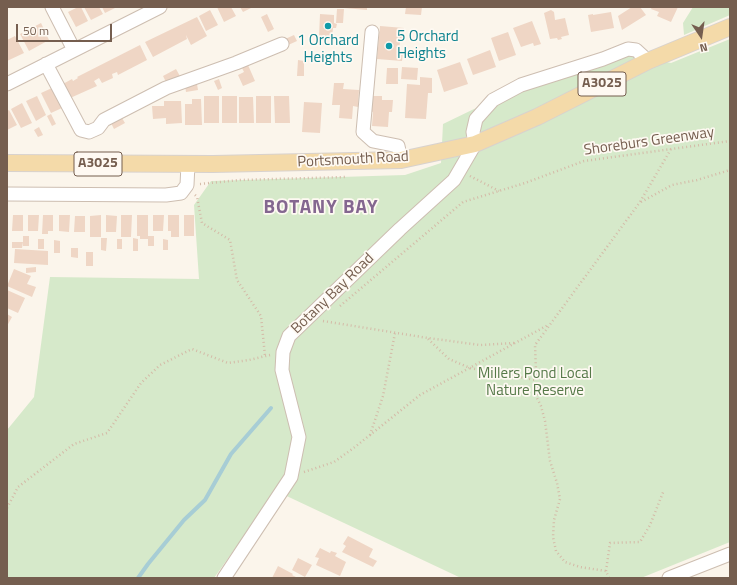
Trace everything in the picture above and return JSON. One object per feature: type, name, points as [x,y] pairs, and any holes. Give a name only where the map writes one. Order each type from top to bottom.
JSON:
[{"type":"main road","name":"Portsmouth Road","points":[[7,163],[188,164],[401,160],[475,144],[537,117],[648,61],[730,27]]},
{"type":"street","points":[[52,7],[74,50]]},
{"type":"street","points":[[7,84],[160,7]]},
{"type":"street","points":[[372,32],[363,132],[373,141],[398,146],[401,160]]},
{"type":"street","points":[[46,64],[81,130],[89,132],[98,128],[104,120],[166,88],[236,63],[282,44]]},
{"type":"street","points":[[475,144],[473,132],[476,119],[494,100],[521,85],[603,59],[628,48],[636,50],[648,61]]},
{"type":"street","name":"Botany Bay Road","points":[[224,578],[291,477],[299,437],[282,370],[283,352],[288,336],[400,229],[454,180],[475,144]]},
{"type":"street","points":[[7,194],[166,195],[181,193],[187,185],[188,164]]},
{"type":"street","points":[[669,578],[730,554]]},
{"type":"path","name":"Shoreburs Greenway","points":[[335,310],[463,202],[525,183],[584,161],[730,141]]},
{"type":"path","points":[[606,571],[580,567],[565,562],[556,551],[553,538],[554,520],[560,499],[557,482],[550,461],[545,421],[537,398],[535,345],[640,202],[671,149]]},
{"type":"path","points":[[640,202],[672,185],[697,180],[730,170]]},
{"type":"path","points":[[467,174],[500,191]]},
{"type":"path","points":[[187,185],[197,197],[202,223],[230,240],[237,280],[261,316],[265,356]]},
{"type":"path","points":[[316,324],[329,316]]},
{"type":"path","points":[[323,321],[480,345],[515,343]]},
{"type":"path","points":[[291,477],[334,462],[420,395],[550,324]]},
{"type":"path","points":[[370,435],[383,396],[395,333]]},
{"type":"path","points":[[428,338],[449,359],[470,368],[536,380]]},
{"type":"path","points":[[7,508],[18,486],[74,444],[107,433],[141,383],[160,365],[192,349],[228,363],[283,352]]},
{"type":"path","points":[[609,578],[606,571],[610,543],[640,542],[650,525],[664,490]]},
{"type":"green space","points":[[693,7],[730,8],[730,15],[684,35],[683,23]]},
{"type":"green space","name":"Millers Pond Local Nature Reserve","points":[[730,39],[730,542],[641,578],[461,578],[276,491],[214,578],[7,578],[7,430],[34,397],[50,277],[199,279],[194,205],[211,181],[405,175],[441,163],[443,124],[474,109],[567,75],[632,55],[671,63]]},
{"type":"building","points":[[81,7],[88,21],[76,27],[68,12]]},
{"type":"building","points":[[84,7],[99,7],[103,14],[91,20]]},
{"type":"building","points":[[102,7],[117,7],[105,13]]},
{"type":"building","points":[[217,7],[231,7],[236,16],[224,22]]},
{"type":"building","points":[[240,7],[253,7],[243,12]]},
{"type":"building","points":[[367,7],[367,10],[344,8]]},
{"type":"building","points":[[406,7],[422,7],[421,15],[405,14]]},
{"type":"building","points":[[632,7],[640,7],[646,15],[622,30],[618,16]]},
{"type":"building","points":[[652,7],[678,7],[671,22],[657,16],[659,12],[651,9]]},
{"type":"building","points":[[337,9],[344,9],[343,23],[336,23]]},
{"type":"building","points":[[210,10],[218,25],[206,31],[199,16]]},
{"type":"building","points":[[551,10],[554,12],[555,20],[565,18],[569,35],[561,37],[562,39],[550,39],[544,13]]},
{"type":"building","points":[[611,12],[614,28],[591,32],[588,15]]},
{"type":"building","points":[[267,14],[274,29],[268,32],[261,17]]},
{"type":"building","name":"1 Orchard Heights","points":[[320,14],[334,15],[334,23],[337,24],[336,28],[333,28],[332,37],[319,37]]},
{"type":"building","points":[[197,17],[207,36],[191,45],[186,35],[187,39],[153,57],[145,42]]},
{"type":"building","points":[[532,21],[541,44],[534,46],[533,43],[521,47],[513,28]]},
{"type":"building","points":[[41,23],[49,40],[29,51],[20,34]]},
{"type":"building","points":[[380,26],[404,28],[403,39],[400,38],[399,51],[403,51],[402,61],[377,59]]},
{"type":"building","points":[[508,32],[516,55],[499,61],[491,38]]},
{"type":"building","points":[[294,35],[297,41],[286,46],[283,40]]},
{"type":"building","points":[[15,36],[24,53],[7,61],[7,40]]},
{"type":"building","points":[[140,45],[147,60],[118,75],[117,72],[112,74],[113,78],[102,83],[99,78],[94,81],[97,86],[68,99],[61,85],[72,79],[73,81],[78,78],[77,77]]},
{"type":"building","points":[[490,50],[496,67],[473,75],[467,59]]},
{"type":"building","points":[[298,60],[304,61],[304,76],[297,76]]},
{"type":"building","points":[[460,62],[468,84],[444,92],[437,70]]},
{"type":"building","points":[[248,65],[255,81],[243,86],[238,75],[244,72],[242,68]]},
{"type":"building","points":[[402,67],[418,68],[417,80],[401,79]]},
{"type":"building","points":[[387,68],[398,68],[398,84],[386,84]]},
{"type":"building","points":[[176,69],[181,78],[167,84],[163,76]]},
{"type":"building","points":[[420,77],[432,78],[432,93],[428,93],[426,119],[405,118],[407,84],[420,85]]},
{"type":"building","points":[[219,79],[222,88],[218,90],[214,81]]},
{"type":"building","points":[[334,83],[344,83],[343,89],[359,90],[358,107],[353,106],[352,119],[339,118],[340,105],[332,105]]},
{"type":"building","points":[[197,84],[198,90],[186,92],[185,86]]},
{"type":"building","points":[[52,88],[62,108],[51,113],[41,93]]},
{"type":"building","points":[[37,96],[46,115],[36,121],[26,101]]},
{"type":"building","points":[[204,96],[219,96],[219,123],[204,123]]},
{"type":"building","points":[[222,96],[237,96],[237,123],[222,123]]},
{"type":"building","points":[[256,96],[271,96],[271,123],[256,123]]},
{"type":"building","points":[[274,96],[289,96],[290,123],[275,123]]},
{"type":"building","points":[[371,96],[382,96],[382,100],[393,100],[392,112],[389,112],[388,127],[372,126],[373,112],[370,111]]},
{"type":"building","points":[[239,97],[253,97],[254,123],[239,123]]},
{"type":"building","points":[[192,99],[201,99],[202,125],[185,125],[185,104],[192,104]]},
{"type":"building","points":[[164,101],[181,101],[182,123],[166,124],[166,118],[153,119],[152,106],[164,106]]},
{"type":"building","points":[[304,102],[322,103],[320,133],[302,132]]},
{"type":"building","points":[[22,103],[32,123],[21,128],[11,109]]},
{"type":"building","points":[[9,110],[17,125],[7,130],[7,111]]},
{"type":"building","points":[[51,114],[56,124],[52,126],[47,116]]},
{"type":"building","points":[[122,118],[125,123],[114,129],[111,123]]},
{"type":"building","points":[[39,127],[43,135],[38,137],[34,130]]},
{"type":"building","points":[[13,215],[23,215],[23,231],[12,231]]},
{"type":"building","points":[[28,215],[39,215],[38,231],[28,231]]},
{"type":"building","points":[[43,215],[53,215],[53,231],[48,231],[48,234],[42,234]]},
{"type":"building","points":[[59,215],[70,215],[69,232],[59,231]]},
{"type":"building","points":[[101,215],[101,237],[90,237],[90,216]]},
{"type":"building","points":[[106,215],[117,216],[116,232],[106,232]]},
{"type":"building","points":[[121,215],[132,215],[131,237],[121,237]]},
{"type":"building","points":[[137,215],[148,215],[148,239],[140,239],[140,236],[137,236]]},
{"type":"building","points":[[153,215],[164,215],[163,231],[153,231]]},
{"type":"building","points":[[168,215],[179,215],[179,237],[171,237],[171,231],[168,231]]},
{"type":"building","points":[[184,215],[194,215],[194,236],[184,236]]},
{"type":"building","points":[[75,216],[85,216],[85,232],[74,232]]},
{"type":"building","points":[[23,236],[29,236],[29,246],[23,246]]},
{"type":"building","points":[[148,236],[154,236],[154,246],[148,246]]},
{"type":"building","points":[[101,238],[107,238],[106,251],[101,250]]},
{"type":"building","points":[[133,238],[138,239],[138,251],[133,251]]},
{"type":"building","points":[[38,239],[44,239],[44,249],[38,249]]},
{"type":"building","points":[[117,239],[122,239],[122,249],[117,249]]},
{"type":"building","points":[[163,239],[168,240],[168,250],[163,250]]},
{"type":"building","points":[[54,240],[60,241],[60,253],[54,253]]},
{"type":"building","points":[[12,242],[23,242],[22,248],[12,248]]},
{"type":"building","points":[[71,248],[78,248],[78,258],[71,257]]},
{"type":"building","points":[[15,249],[48,251],[48,265],[14,263]]},
{"type":"building","points":[[86,252],[93,252],[93,266],[86,266]]},
{"type":"building","points":[[36,267],[36,272],[26,273],[26,268]]},
{"type":"building","points":[[14,269],[31,276],[27,284],[36,287],[32,297],[7,286]]},
{"type":"building","points":[[7,290],[25,298],[18,313],[7,308]]},
{"type":"building","points":[[7,314],[12,317],[7,326]]},
{"type":"building","points":[[348,536],[373,549],[369,557],[377,561],[373,567],[342,552],[346,546],[343,544]]},
{"type":"building","points":[[320,548],[330,553],[331,551],[337,553],[335,556],[346,562],[340,576],[316,565],[319,558],[315,557]]},
{"type":"building","points":[[298,558],[312,565],[305,577],[292,570]]},
{"type":"building","points":[[278,566],[293,574],[292,575],[298,578],[272,578]]},
{"type":"waterway","points":[[138,578],[184,520],[205,500],[231,454],[271,408]]},
{"type":"place","name":"1 Orchard Heights","points":[[328,26]]},
{"type":"place","name":"5 Orchard Heights","points":[[389,46]]},
{"type":"district","name":"BOTANY BAY","points":[[321,208]]}]
